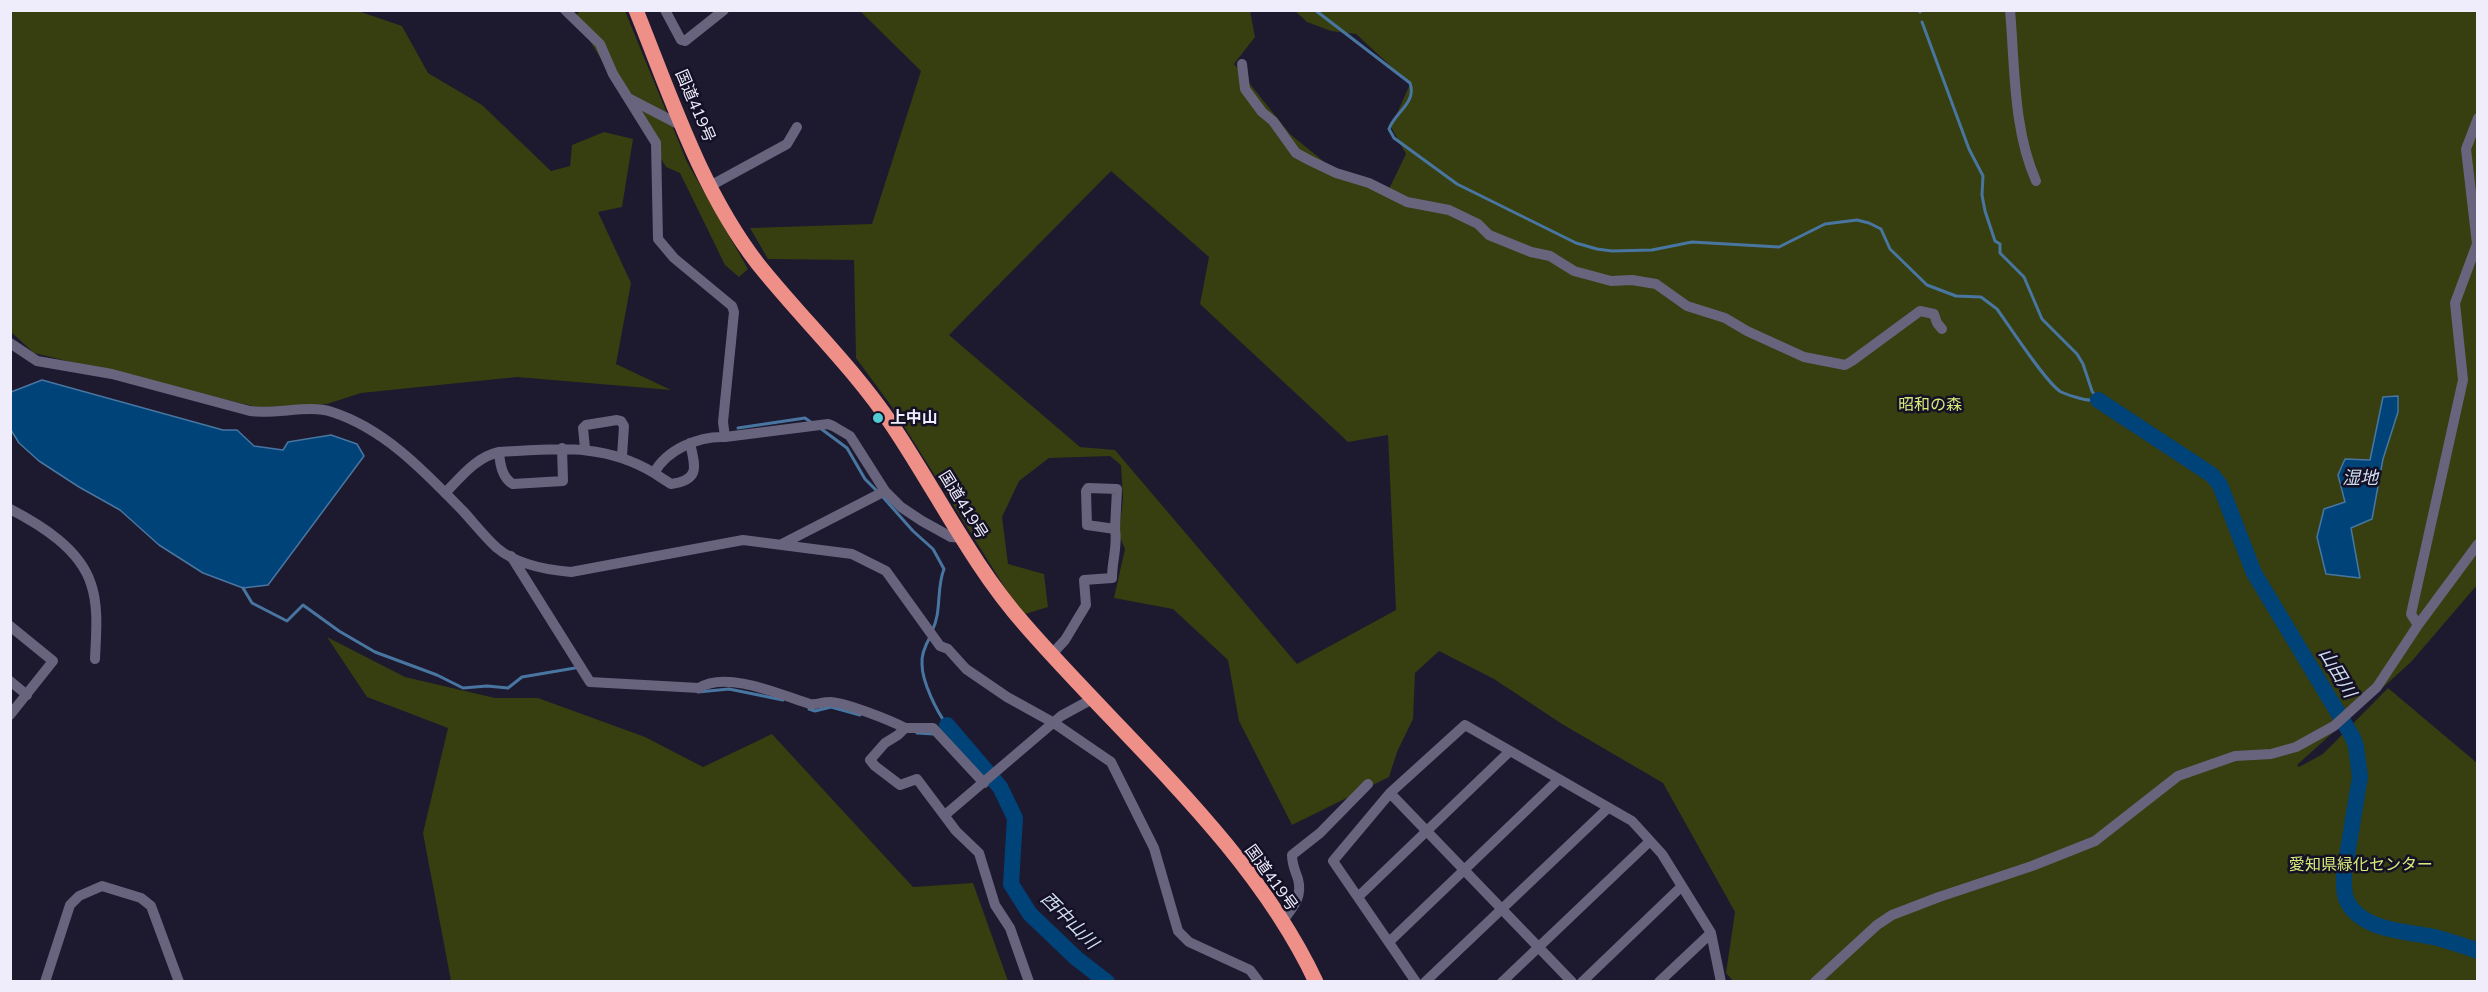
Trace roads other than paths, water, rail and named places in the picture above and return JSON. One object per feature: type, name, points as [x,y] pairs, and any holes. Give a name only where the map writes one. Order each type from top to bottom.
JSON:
[{"type":"highway","name":"国道419号","points":[[636,10],[682,126],[710,186],[758,263],[856,374],[963,538],[1024,624],[1207,822],[1263,892],[1304,956],[1316,981]]},
{"type":"street","points":[[565,10],[600,44],[613,74],[656,143],[658,239],[674,258],[732,306],[734,312],[723,422],[725,437]]},
{"type":"street","points":[[665,10],[681,40],[685,41],[724,10]]},
{"type":"street","points":[[2010,10],[2021,132],[2029,165],[2036,181]]},
{"type":"street","points":[[1242,64],[1245,89],[1262,112],[1273,121],[1296,153],[1336,173],[1369,183],[1407,202],[1449,210],[1478,224],[1489,235],[1531,252],[1550,256],[1574,271],[1611,281],[1632,280],[1656,284],[1687,306],[1710,311],[1804,357],[1831,364],[1845,365],[1852,361],[1920,311],[1934,314],[1942,329]]},
{"type":"street","points":[[630,99],[682,126]]},
{"type":"street","points":[[2418,625],[2411,614],[2463,380],[2454,303],[2477,243],[2466,149],[2478,118]]},
{"type":"street","points":[[710,186],[787,144],[797,127]]},
{"type":"street","points":[[10,343],[37,361],[112,374],[250,411],[266,413],[330,411],[383,437],[445,493],[498,549],[551,570],[571,572],[742,540],[852,554],[880,567],[892,579],[940,646],[948,649],[966,669],[1112,762],[1154,848],[1178,931],[1184,938],[1250,970],[1259,981]]},
{"type":"street","points":[[585,448],[583,429],[586,424],[617,420],[621,421],[624,426],[622,456]]},
{"type":"street","points":[[654,473],[657,467],[680,448],[711,436],[725,437],[828,424],[850,436],[885,491],[901,507],[951,537],[963,538]]},
{"type":"street","points":[[445,493],[487,454],[562,448],[585,448],[622,456],[672,484],[689,479],[694,473],[690,443]]},
{"type":"street","points":[[499,452],[501,467],[509,482],[513,484],[563,481],[562,448]]},
{"type":"street","points":[[1053,654],[1065,640],[1086,604],[1084,580],[1112,578],[1112,563],[1117,546],[1115,529],[1117,489],[1088,488],[1086,491],[1087,525],[1115,529]]},
{"type":"street","points":[[781,544],[885,491]]},
{"type":"street","points":[[10,509],[49,532],[67,547],[84,567],[92,585],[94,601],[95,659]]},
{"type":"street","points":[[1815,981],[1877,925],[1893,915],[2032,866],[2095,841],[2178,776],[2235,756],[2271,754],[2296,747],[2334,726],[2377,687],[2418,625],[2478,544]]},
{"type":"street","points":[[511,556],[590,682],[699,688],[709,681],[745,683],[810,704],[830,702],[893,721],[904,728],[933,728],[985,781]]},
{"type":"street","points":[[10,626],[53,661],[10,715]]},
{"type":"street","points":[[10,681],[27,694]]},
{"type":"street","points":[[945,815],[1061,716],[1094,698]]},
{"type":"street","points":[[1416,981],[1333,861],[1390,793],[1465,725],[1632,821],[1662,854],[1711,933],[1721,981]]},
{"type":"street","points":[[904,728],[885,743],[870,760],[874,766],[900,785],[917,779],[957,831],[979,853],[995,905],[1010,928],[1029,981]]},
{"type":"street","points":[[1358,897],[1510,751]]},
{"type":"street","points":[[1389,942],[1559,779]]},
{"type":"street","points":[[1281,922],[1299,897],[1300,890],[1292,864],[1292,855],[1320,833],[1368,784]]},
{"type":"street","points":[[1390,793],[1572,981]]},
{"type":"street","points":[[1425,981],[1503,910],[1608,808]]},
{"type":"street","points":[[1502,981],[1650,841]]},
{"type":"street","points":[[45,981],[70,905],[79,896],[102,886],[141,898],[151,906],[179,981]]},
{"type":"street","points":[[1582,981],[1682,886]]},
{"type":"street","points":[[1659,981],[1711,933]]},
{"type":"water","points":[[42,380],[223,430],[237,430],[254,446],[283,450],[288,442],[331,435],[357,444],[364,456],[268,585],[243,588],[203,573],[159,545],[120,510],[39,461],[19,443],[11,430],[11,392]]},
{"type":"water","name":"湿地","points":[[2398,396],[2398,412],[2383,459],[2372,519],[2351,528],[2360,578],[2326,574],[2317,537],[2324,509],[2345,502],[2338,475],[2345,459],[2370,460],[2383,397]]},
{"type":"waterway","points":[[1315,10],[1410,83],[1411,96],[1389,129],[1394,138],[1457,184],[1576,243],[1612,251],[1652,250],[1692,242],[1779,247],[1825,224],[1857,220],[1869,223],[1881,229],[1890,249],[1927,285],[1956,296],[1981,297],[1997,309],[2054,387],[2074,397],[2098,400]]},
{"type":"waterway","points":[[1922,22],[1969,149],[1983,176],[1982,195],[1985,211],[1995,241],[2000,244],[2000,253],[2024,277],[2042,319],[2077,354],[2098,400]]},
{"type":"waterway","name":"山田川","points":[[2098,400],[2212,475],[2220,485],[2254,573],[2352,736],[2356,746],[2360,777],[2344,874],[2344,891],[2347,901],[2363,919],[2375,924],[2438,938],[2478,951]]},
{"type":"waterway","points":[[738,428],[805,418],[812,423]]},
{"type":"waterway","points":[[820,428],[847,448],[865,479],[877,491]]},
{"type":"waterway","points":[[882,496],[913,531],[933,549],[944,569],[937,616],[932,631]]},
{"type":"waterway","points":[[243,588],[252,603],[287,621],[303,605],[339,631],[375,652],[437,675],[463,688],[487,686],[508,688],[522,677],[575,668]]},
{"type":"waterway","points":[[930,637],[923,654],[923,671],[931,696],[947,725],[940,730]]},
{"type":"waterway","points":[[698,692],[729,689],[783,700]]},
{"type":"waterway","points":[[809,709],[815,711],[831,707],[860,715]]},
{"type":"waterway","name":"西中山川","points":[[947,725],[1000,787],[1015,818],[1011,884],[1030,914],[1076,958],[1107,982]]},
{"type":"waterway","points":[[917,733],[934,734]]},
{"type":"place","name":"上中山","points":[[878,418]]},
{"type":"park label","name":"昭和の森","points":[[1930,405]]},
{"type":"park label","name":"愛知県緑化センター","points":[[2361,865]]}]
